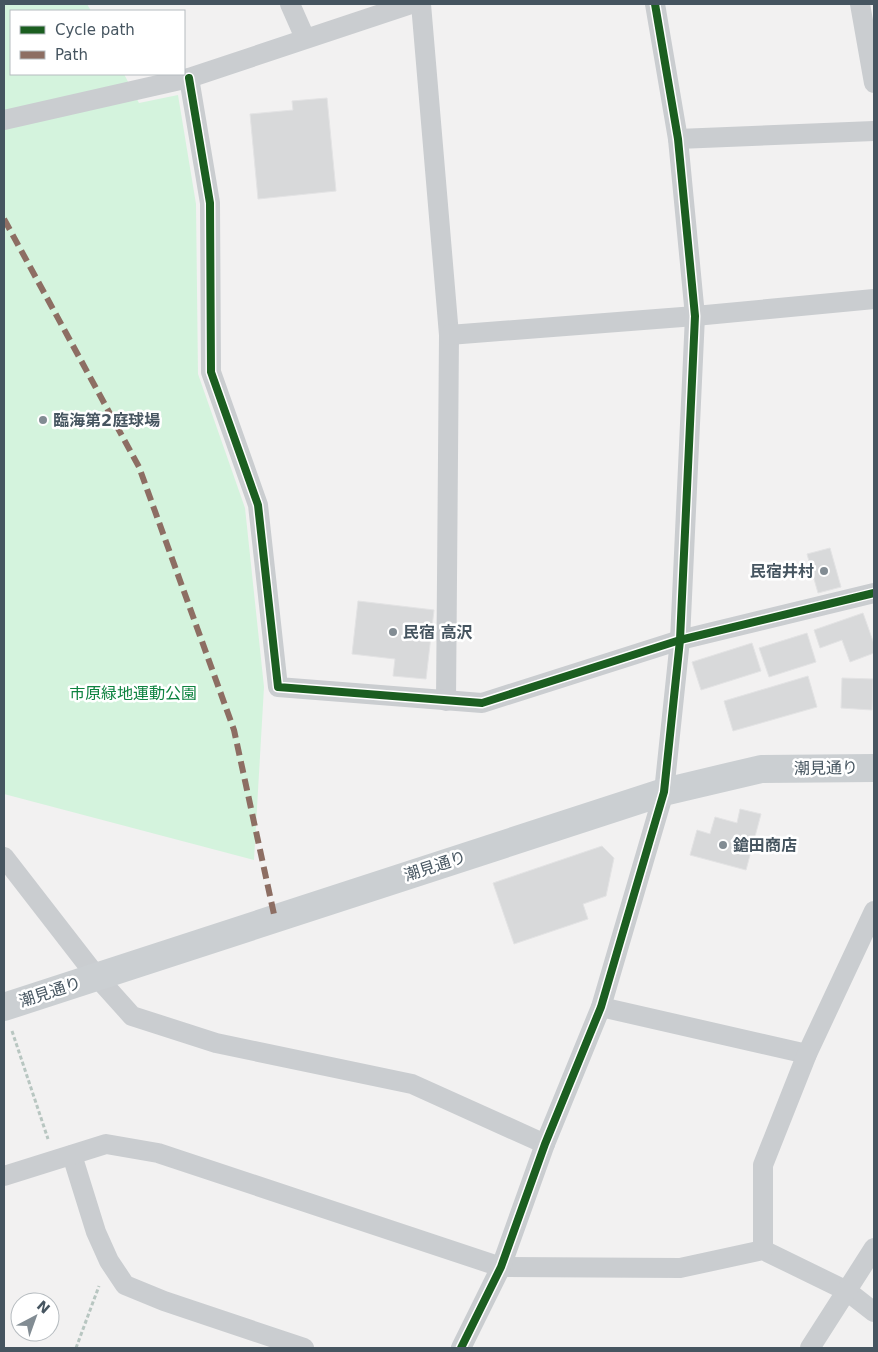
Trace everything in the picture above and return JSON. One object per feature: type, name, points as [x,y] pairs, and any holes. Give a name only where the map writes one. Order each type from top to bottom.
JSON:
[{"type":"street","points":[[290,4],[305,38]]},
{"type":"street","points":[[4,120],[189,78],[411,4]]},
{"type":"street","points":[[421,4],[449,335],[446,701]]},
{"type":"street","points":[[460,1348],[501,1267],[545,1144],[600,1007],[664,792],[680,640],[695,316],[678,139],[655,4]]},
{"type":"street","points":[[860,4],[874,83]]},
{"type":"street","points":[[189,78],[210,203],[211,372],[258,505],[278,687],[482,703],[680,640],[874,593]]},
{"type":"street","points":[[678,139],[874,131]]},
{"type":"street","points":[[449,335],[874,300]]},
{"type":"street","name":"潮見通り","points":[[4,1007],[664,792],[761,769],[874,768]]},
{"type":"street","points":[[6,866],[132,1016],[216,1043],[412,1084],[545,1144]]},
{"type":"street","points":[[763,1250],[763,1165],[807,1054],[874,911]]},
{"type":"street","points":[[600,1007],[807,1054]]},
{"type":"street","points":[[4,1176],[106,1144],[158,1153],[501,1267],[680,1268],[763,1250],[847,1291],[874,1312]]},
{"type":"street","points":[[64,1158],[109,1261],[125,1285],[164,1301],[304,1348]]},
{"type":"street","points":[[810,1348],[874,1248]]},
{"type":"path","points":[[4,1007],[64,1158]]},
{"type":"path","points":[[76,1348],[109,1261]]},
{"type":"green space","name":"市原緑地運動公園","points":[[4,4],[87,4],[90,10],[10,10],[10,75],[125,75],[139,103],[178,95],[196,204],[198,374],[245,508],[264,687],[254,860],[4,794]]},
{"type":"building","points":[[327,98],[336,191],[258,199],[250,114],[293,110],[292,101]]},
{"type":"building","name":"民宿井村","points":[[830,548],[841,587],[818,593],[807,554]]},
{"type":"building","name":"民宿 高沢","points":[[358,601],[434,610],[426,679],[393,676],[395,659],[352,654]]},
{"type":"building","points":[[863,613],[874,644],[874,653],[850,662],[842,640],[820,648],[814,630]]},
{"type":"building","points":[[807,633],[816,662],[769,677],[759,648]]},
{"type":"building","points":[[752,643],[761,671],[701,690],[692,662]]},
{"type":"building","points":[[808,676],[817,707],[733,731],[724,701]]},
{"type":"building","points":[[842,678],[873,679],[872,710],[841,708]]},
{"type":"building","name":"鎗田商店","points":[[740,809],[761,814],[746,870],[690,855],[697,830],[710,834],[715,817],[737,823]]},
{"type":"building","points":[[602,846],[614,858],[606,896],[583,904],[588,919],[514,944],[493,883]]},
{"type":"marked path","points":[[4,219],[139,467],[234,730],[275,919]]},
{"type":"cycle path","points":[[461,1348],[501,1267],[545,1144],[601,1007],[664,792],[680,640],[695,316],[678,139],[655,4]]},
{"type":"cycle path","points":[[189,78],[210,203],[211,372],[258,505],[278,687],[482,703],[680,640],[874,593]]},
{"type":"place","name":"臨海第2庭球場","points":[[43,420]]},
{"type":"place","name":"民宿井村","points":[[824,571]]},
{"type":"place","name":"民宿 高沢","points":[[393,632]]},
{"type":"place","name":"鎗田商店","points":[[723,845]]}]
